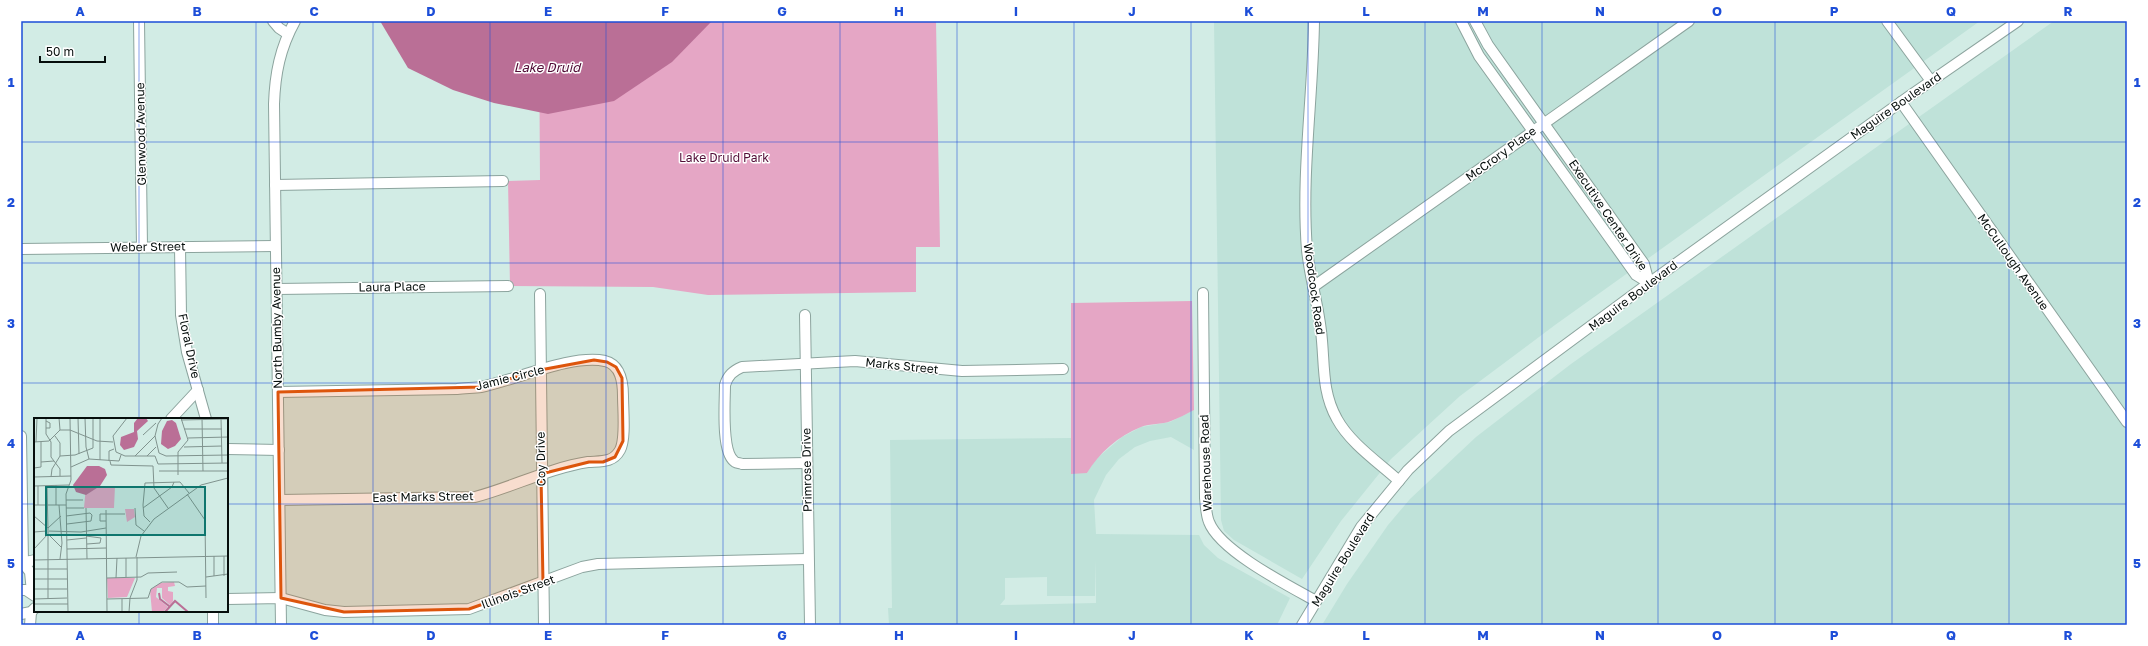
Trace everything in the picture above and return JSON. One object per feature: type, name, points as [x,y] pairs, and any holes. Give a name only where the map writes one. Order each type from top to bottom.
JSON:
[{"type":"street","name":"Glenwood Avenue","points":[[139,21],[142,247]]},
{"type":"street","points":[[273,21],[279,28],[288,34]]},
{"type":"street","name":"North Bumby Avenue","points":[[281,625],[274,104],[275,79],[282,49],[294,21]]},
{"type":"street","name":"Woodcock Road","points":[[1314,21],[1313,66],[1307,139],[1307,251],[1321,329],[1325,391],[1337,420],[1352,438],[1398,481]]},
{"type":"street","name":"Executive Center Drive","points":[[1461,21],[1479,56],[1633,271],[1648,283]]},
{"type":"street","name":"Executive Center Drive","points":[[1475,21],[1488,45],[1644,264],[1648,283]]},
{"type":"street","name":"McCrory Place","points":[[1313,288],[1689,21]]},
{"type":"street","points":[[1887,21],[1931,81]]},
{"type":"street","name":"Maguire Boulevard","points":[[1302,625],[1361,527],[1398,481],[1449,431],[1648,283],[1900,102],[2018,21]]},
{"type":"street","name":"McCullough Avenue","points":[[1900,102],[2127,422]]},
{"type":"street","points":[[275,185],[503,180]]},
{"type":"street","name":"Weber Street","points":[[21,249],[276,246]]},
{"type":"street","name":"Floral Drive","points":[[180,247],[181,315],[188,352],[206,418]]},
{"type":"street","name":"Laura Place","points":[[277,289],[508,286]]},
{"type":"street","name":"Warehouse Road","points":[[1203,293],[1205,498],[1209,523],[1221,540],[1241,556],[1316,601]]},
{"type":"street","name":"Coy Drive","points":[[540,294],[544,625]]},
{"type":"street","name":"Primrose Drive","points":[[805,315],[810,625]]},
{"type":"street","name":"Jamie Circle","points":[[278,392],[457,389],[481,387],[540,370],[594,360],[608,362],[616,367],[622,378],[623,441]]},
{"type":"street","name":"Marks Street","points":[[807,463],[742,464],[734,461],[728,452],[726,442],[725,385],[730,374],[742,367],[855,361],[962,371],[1063,369]]},
{"type":"street","points":[[172,418],[198,390]]},
{"type":"street","points":[[21,436],[22,564],[30,572],[33,594],[21,590]]},
{"type":"street","name":"East Marks Street","points":[[280,500],[475,497],[502,490],[541,474],[589,462],[603,462],[615,457],[623,441]]},
{"type":"street","points":[[228,449],[279,450]]},
{"type":"street","name":"Illinois Street","points":[[228,599],[281,598],[324,610],[344,612],[469,609],[543,583],[582,567],[598,564],[808,559]]},
{"type":"street","points":[[22,564],[34,560]]},
{"type":"street","points":[[29,611],[30,625]]},
{"type":"street","points":[[213,612],[213,625]]},
{"type":"highlighted area","points":[[594,360],[607,362],[616,367],[622,378],[623,441],[615,457],[603,462],[589,462],[541,474],[543,583],[469,609],[344,612],[281,598],[278,392],[481,387],[540,370]]},
{"type":"shaded area","points":[[1214,21],[1980,21],[1555,325],[1460,396],[1391,459],[1341,521],[1302,579],[1234,540],[1224,531],[1221,520]]},
{"type":"shaded area","points":[[2054,21],[2127,21],[2127,625],[1322,625],[1347,584],[1388,525],[1410,499],[1476,437],[1571,364]]},
{"type":"shaded area","points":[[1194,410],[1194,450],[1171,437],[1150,441],[1135,447],[1119,459],[1106,475],[1094,500],[1096,534],[1199,535],[1204,545],[1218,558],[1290,598],[1277,625],[889,625],[888,608],[892,608],[890,440],[1071,438],[1071,473],[1087,473],[1095,460],[1122,437],[1141,427],[1170,422]],"holes":[[[1096,560],[1096,603],[1000,605],[1005,599],[1005,578],[1047,577],[1047,596],[1095,596]]]},
{"type":"green space","name":"Lake Druid Park","points":[[539,21],[936,21],[940,247],[916,247],[916,292],[708,295],[653,287],[510,286],[508,181],[540,180]]},
{"type":"green space","points":[[1192,301],[1194,410],[1177,419],[1145,426],[1125,435],[1103,452],[1087,473],[1071,474],[1071,303]]},
{"type":"water","name":"Lake Druid","points":[[380,21],[712,21],[672,62],[614,101],[548,114],[494,103],[453,90],[408,68]]}]
